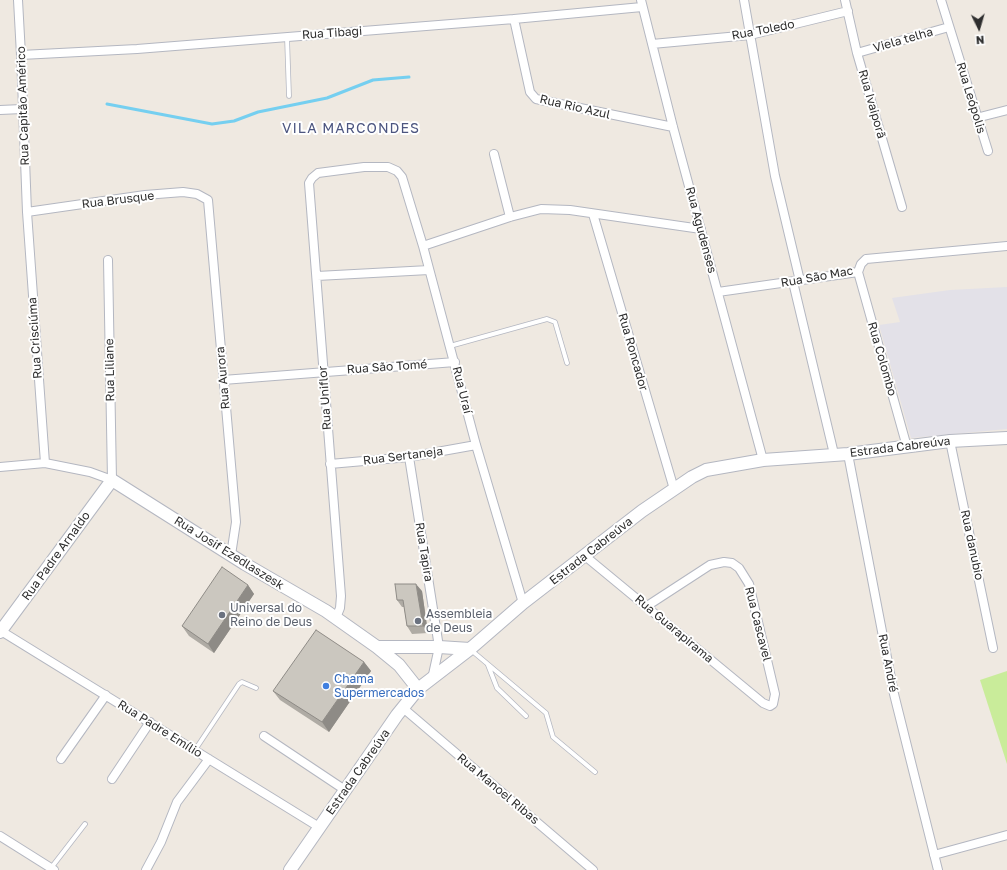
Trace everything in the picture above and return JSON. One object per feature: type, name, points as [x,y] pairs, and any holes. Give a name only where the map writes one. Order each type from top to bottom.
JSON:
[{"type":"main road","name":"Estrada Cabreúva","points":[[290,870],[345,790],[418,689],[470,649],[523,603],[642,511],[674,489],[706,470],[763,460],[848,454],[950,441],[1007,438]]},
{"type":"main road","name":"Rua Josif Ezedlaszesk","points":[[112,480],[231,555],[336,618],[377,647],[398,665],[418,689]]},
{"type":"main road","name":"Rua Padre Arnaldo","points":[[0,631],[112,480]]},
{"type":"main road","points":[[377,647],[439,647],[470,649]]},
{"type":"street","name":"Rua Capitão Américo","points":[[18,0],[27,212]]},
{"type":"street","points":[[744,0],[775,176],[796,282],[834,454]]},
{"type":"street","name":"Rua Ivaiporã","points":[[845,0],[857,53],[902,207]]},
{"type":"street","name":"Rua Leópolis","points":[[941,0],[976,118],[988,151]]},
{"type":"street","name":"Rua Tibagi","points":[[21,55],[137,49],[514,19],[641,4]]},
{"type":"street","name":"Rua Agudenses","points":[[641,4],[763,460]]},
{"type":"street","name":"Rua Toledo","points":[[652,44],[750,35],[848,11]]},
{"type":"street","name":"Rua Rio Azul","points":[[514,19],[530,92],[536,100],[673,127]]},
{"type":"street","name":"Viela telha","points":[[857,53],[949,27]]},
{"type":"street","points":[[0,110],[22,109]]},
{"type":"street","points":[[976,118],[1007,110]]},
{"type":"street","points":[[494,154],[510,217]]},
{"type":"street","name":"Rua Uraí","points":[[312,178],[318,173],[326,171],[388,167],[397,171],[402,177],[423,246],[476,445],[523,603]]},
{"type":"street","name":"Rua Uniflor","points":[[312,178],[309,183],[341,596],[340,608],[336,618]]},
{"type":"street","name":"Rua Brusque","points":[[27,212],[183,192],[198,194],[208,200]]},
{"type":"street","name":"Rua Aurora","points":[[208,200],[236,522],[231,555]]},
{"type":"street","points":[[423,246],[510,217],[541,209],[570,210],[701,229]]},
{"type":"street","name":"Rua Crisciúma","points":[[27,212],[45,463]]},
{"type":"street","name":"Rua Roncador","points":[[593,214],[674,489]]},
{"type":"street","name":"Rua São Mac","points":[[718,292],[858,272],[861,264],[866,259],[1007,246]]},
{"type":"street","name":"Rua Liliane","points":[[108,260],[112,480]]},
{"type":"street","points":[[317,276],[429,270]]},
{"type":"street","name":"Rua Colombo","points":[[858,272],[907,447]]},
{"type":"street","name":"Rua São Tomé","points":[[223,380],[323,371],[455,362]]},
{"type":"street","name":"Rua danubio","points":[[950,441],[993,648]]},
{"type":"street","name":"Rua Sertaneja","points":[[330,464],[409,457],[476,445]]},
{"type":"street","name":"Rua André","points":[[848,454],[894,694],[938,870]]},
{"type":"street","name":"Rua Tapira","points":[[409,457],[439,647]]},
{"type":"street","points":[[0,467],[45,463],[90,472],[112,480]]},
{"type":"street","name":"Rua Guarapirama","points":[[585,556],[763,703]]},
{"type":"street","name":"Rua Cascavel","points":[[647,606],[710,565],[724,562],[732,563],[738,568],[748,584],[775,694],[773,704],[770,706],[763,703]]},
{"type":"street","name":"Rua Padre Emílio","points":[[0,631],[319,827]]},
{"type":"street","points":[[432,679],[439,647]]},
{"type":"street","points":[[61,759],[106,695]]},
{"type":"street","name":"Rua Manoel Ribas","points":[[403,708],[594,870]]},
{"type":"street","points":[[112,779],[150,722]]},
{"type":"street","points":[[264,736],[345,790]]},
{"type":"street","points":[[146,870],[168,826],[177,802],[209,759]]},
{"type":"street","points":[[934,855],[1007,835]]},
{"type":"street","points":[[0,836],[53,869]]},
{"type":"lane","points":[[287,36],[289,96]]},
{"type":"lane","points":[[450,346],[547,319],[555,322],[567,363]]},
{"type":"lane","points":[[470,649],[546,713],[553,737],[595,772]]},
{"type":"lane","points":[[487,664],[497,688],[526,716]]},
{"type":"lane","points":[[195,750],[239,684],[242,682],[256,688]]},
{"type":"lane","points":[[53,869],[85,824]]},
{"type":"shaded area","points":[[1007,287],[1007,429],[911,438],[879,325],[900,322],[892,298],[950,290]]},
{"type":"green space","points":[[1007,671],[1007,764],[980,680]]},
{"type":"building","name":"Universal do Reino de Deus","points":[[222,567],[248,585],[208,644],[182,626]]},
{"type":"building","name":"Assembleia de Deus","points":[[395,584],[416,584],[423,626],[407,626],[403,600],[397,600]]},
{"type":"building","name":"Chama Supermercados","points":[[316,630],[364,662],[322,722],[273,691]]},
{"type":"waterway","points":[[107,104],[212,124],[234,121],[258,112],[327,98],[373,80],[409,77]]},
{"type":"place","name":"Universal do Reino de Deus","points":[[222,615]]},
{"type":"place","name":"Assembleia de Deus","points":[[418,621]]},
{"type":"place","name":"Chama Supermercados","points":[[326,686]]},
{"type":"district","name":"VILA MARCONDES","points":[[351,129]]}]
